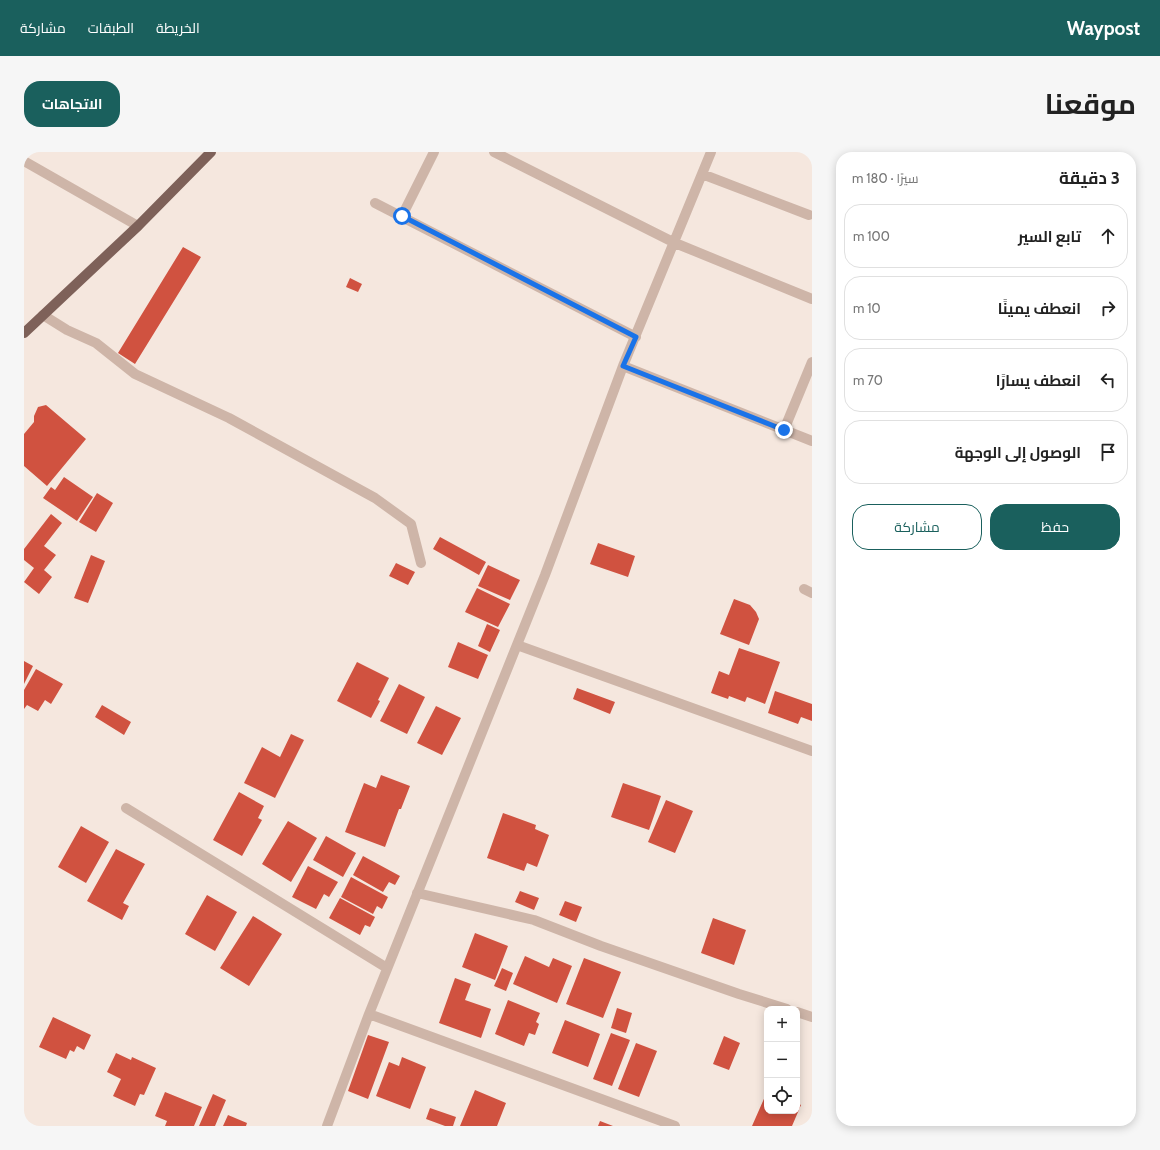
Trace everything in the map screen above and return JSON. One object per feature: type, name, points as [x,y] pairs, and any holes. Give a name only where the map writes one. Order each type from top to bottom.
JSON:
[{"type":"main road","points":[[24,333],[138,226],[211,152]]},
{"type":"street","points":[[402,216],[434,152]]},
{"type":"street","points":[[494,152],[674,243],[812,298]]},
{"type":"street","points":[[327,1126],[387,968],[545,575],[623,366],[711,152]]},
{"type":"street","points":[[24,161],[138,226]]},
{"type":"street","points":[[702,174],[809,215]]},
{"type":"street","points":[[375,202],[636,337]]},
{"type":"street","points":[[43,315],[67,330],[96,343],[135,374],[229,418],[375,498],[411,524],[421,563]]},
{"type":"street","points":[[784,430],[812,362]]},
{"type":"street","points":[[623,366],[812,441]]},
{"type":"street","points":[[517,645],[812,751]]},
{"type":"street","points":[[126,808],[387,968]]},
{"type":"street","points":[[417,893],[534,920],[608,948],[777,1006]]},
{"type":"street","points":[[800,1013],[812,1017]]},
{"type":"street","points":[[369,1014],[675,1126]]},
{"type":"building","points":[[183,247],[201,257],[135,364],[118,353]]},
{"type":"building","points":[[350,278],[362,284],[358,292],[346,287]]},
{"type":"building","points":[[46,405],[86,439],[47,486],[24,466],[24,434],[34,422],[34,416],[38,407]]},
{"type":"building","points":[[64,477],[93,497],[77,521],[43,498],[51,487],[55,490]]},
{"type":"building","points":[[97,493],[113,503],[96,532],[79,522]]},
{"type":"building","points":[[51,514],[62,523],[44,546],[56,555],[44,570],[52,577],[39,594],[24,582],[34,568],[24,560],[24,549]]},
{"type":"building","points":[[440,537],[486,562],[479,575],[433,549]]},
{"type":"building","points":[[598,543],[635,556],[628,577],[590,564]]},
{"type":"building","points":[[91,555],[105,561],[88,603],[74,598]]},
{"type":"building","points":[[396,563],[415,572],[408,585],[389,576]]},
{"type":"building","points":[[488,565],[520,580],[510,600],[478,586]]},
{"type":"building","points":[[477,588],[510,604],[498,627],[465,612]]},
{"type":"building","points":[[734,599],[750,605],[756,612],[759,619],[749,645],[720,634]]},
{"type":"building","points":[[487,624],[500,630],[490,652],[478,646]]},
{"type":"building","points":[[458,642],[488,655],[478,679],[448,667]]},
{"type":"building","points":[[739,648],[780,662],[765,704],[747,697],[745,702],[729,696],[728,699],[711,693],[719,671],[729,675]]},
{"type":"building","points":[[24,661],[33,666],[24,684]]},
{"type":"building","points":[[357,662],[389,678],[378,700],[380,701],[371,718],[337,701]]},
{"type":"building","points":[[36,669],[63,684],[51,704],[45,700],[38,711],[27,705],[24,709],[24,690]]},
{"type":"building","points":[[399,684],[425,697],[407,734],[380,721]]},
{"type":"building","points":[[577,688],[615,702],[610,714],[573,699]]},
{"type":"building","points":[[775,691],[812,704],[812,721],[801,717],[798,724],[768,713]]},
{"type":"building","points":[[102,705],[131,722],[124,735],[95,717]]},
{"type":"building","points":[[436,706],[461,718],[442,755],[417,743]]},
{"type":"building","points":[[291,734],[304,740],[275,798],[244,783],[262,747],[280,757]]},
{"type":"building","points":[[381,775],[410,786],[401,809],[399,809],[385,847],[345,832],[364,783],[376,788]]},
{"type":"building","points":[[623,783],[661,796],[649,830],[611,817]]},
{"type":"building","points":[[239,792],[264,806],[258,818],[262,820],[242,856],[213,840]]},
{"type":"building","points":[[666,800],[693,811],[675,853],[648,842]]},
{"type":"building","points":[[503,813],[536,825],[535,829],[549,835],[537,867],[527,863],[524,871],[487,858]]},
{"type":"building","points":[[288,821],[317,838],[291,882],[262,864]]},
{"type":"building","points":[[81,826],[109,842],[86,883],[58,867]]},
{"type":"building","points":[[326,836],[356,853],[343,877],[313,860]]},
{"type":"building","points":[[116,849],[145,864],[123,903],[129,906],[122,920],[87,901]]},
{"type":"building","points":[[363,856],[400,876],[395,885],[389,882],[383,892],[353,875]]},
{"type":"building","points":[[308,866],[338,882],[329,897],[324,894],[316,909],[292,897]]},
{"type":"building","points":[[351,877],[388,897],[382,909],[377,906],[373,914],[341,897]]},
{"type":"building","points":[[520,891],[539,898],[534,910],[515,902]]},
{"type":"building","points":[[207,895],[237,912],[215,951],[185,934]]},
{"type":"building","points":[[340,898],[375,917],[370,927],[365,925],[360,935],[329,918]]},
{"type":"building","points":[[565,901],[582,907],[576,922],[559,915]]},
{"type":"building","points":[[253,916],[282,934],[249,986],[220,968]]},
{"type":"building","points":[[713,918],[746,930],[734,965],[701,953]]},
{"type":"building","points":[[475,933],[508,946],[495,980],[462,967]]},
{"type":"building","points":[[525,956],[549,967],[553,958],[572,966],[557,1003],[513,984]]},
{"type":"building","points":[[584,958],[621,972],[603,1018],[566,1004]]},
{"type":"building","points":[[502,968],[513,973],[506,991],[494,986]]},
{"type":"building","points":[[455,978],[471,984],[465,1000],[491,1009],[481,1038],[439,1023]]},
{"type":"building","points":[[508,1000],[540,1013],[536,1022],[539,1024],[535,1035],[529,1033],[524,1046],[495,1034]]},
{"type":"building","points":[[617,1008],[632,1013],[626,1033],[611,1028]]},
{"type":"building","points":[[53,1017],[91,1035],[84,1050],[77,1046],[74,1052],[70,1050],[66,1059],[39,1047]]},
{"type":"building","points":[[565,1020],[600,1034],[588,1067],[552,1053]]},
{"type":"building","points":[[611,1033],[630,1040],[612,1086],[593,1079]]},
{"type":"building","points":[[368,1035],[389,1042],[368,1099],[348,1091]]},
{"type":"building","points":[[724,1036],[740,1043],[729,1070],[713,1064]]},
{"type":"building","points":[[636,1043],[657,1051],[639,1097],[618,1089]]},
{"type":"building","points":[[116,1053],[131,1060],[132,1057],[156,1068],[144,1095],[140,1094],[135,1106],[113,1096],[121,1079],[107,1072]]},
{"type":"building","points":[[402,1057],[426,1067],[410,1109],[376,1096],[389,1062],[399,1066]]},
{"type":"building","points":[[475,1090],[506,1103],[497,1126],[460,1126]]},
{"type":"building","points":[[165,1092],[202,1107],[194,1126],[165,1126],[167,1121],[155,1116]]},
{"type":"building","points":[[213,1094],[226,1100],[215,1126],[199,1126]]},
{"type":"building","points":[[764,1099],[764,1114],[797,1114],[792,1126],[752,1126]]},
{"type":"building","points":[[430,1108],[456,1117],[453,1126],[445,1126],[426,1119]]},
{"type":"building","points":[[228,1115],[247,1123],[246,1126],[223,1126]]},
{"type":"building","points":[[600,1121],[613,1126],[598,1126]]},
{"type":"route","points":[[402,216],[636,337],[623,366],[784,430]]}]
